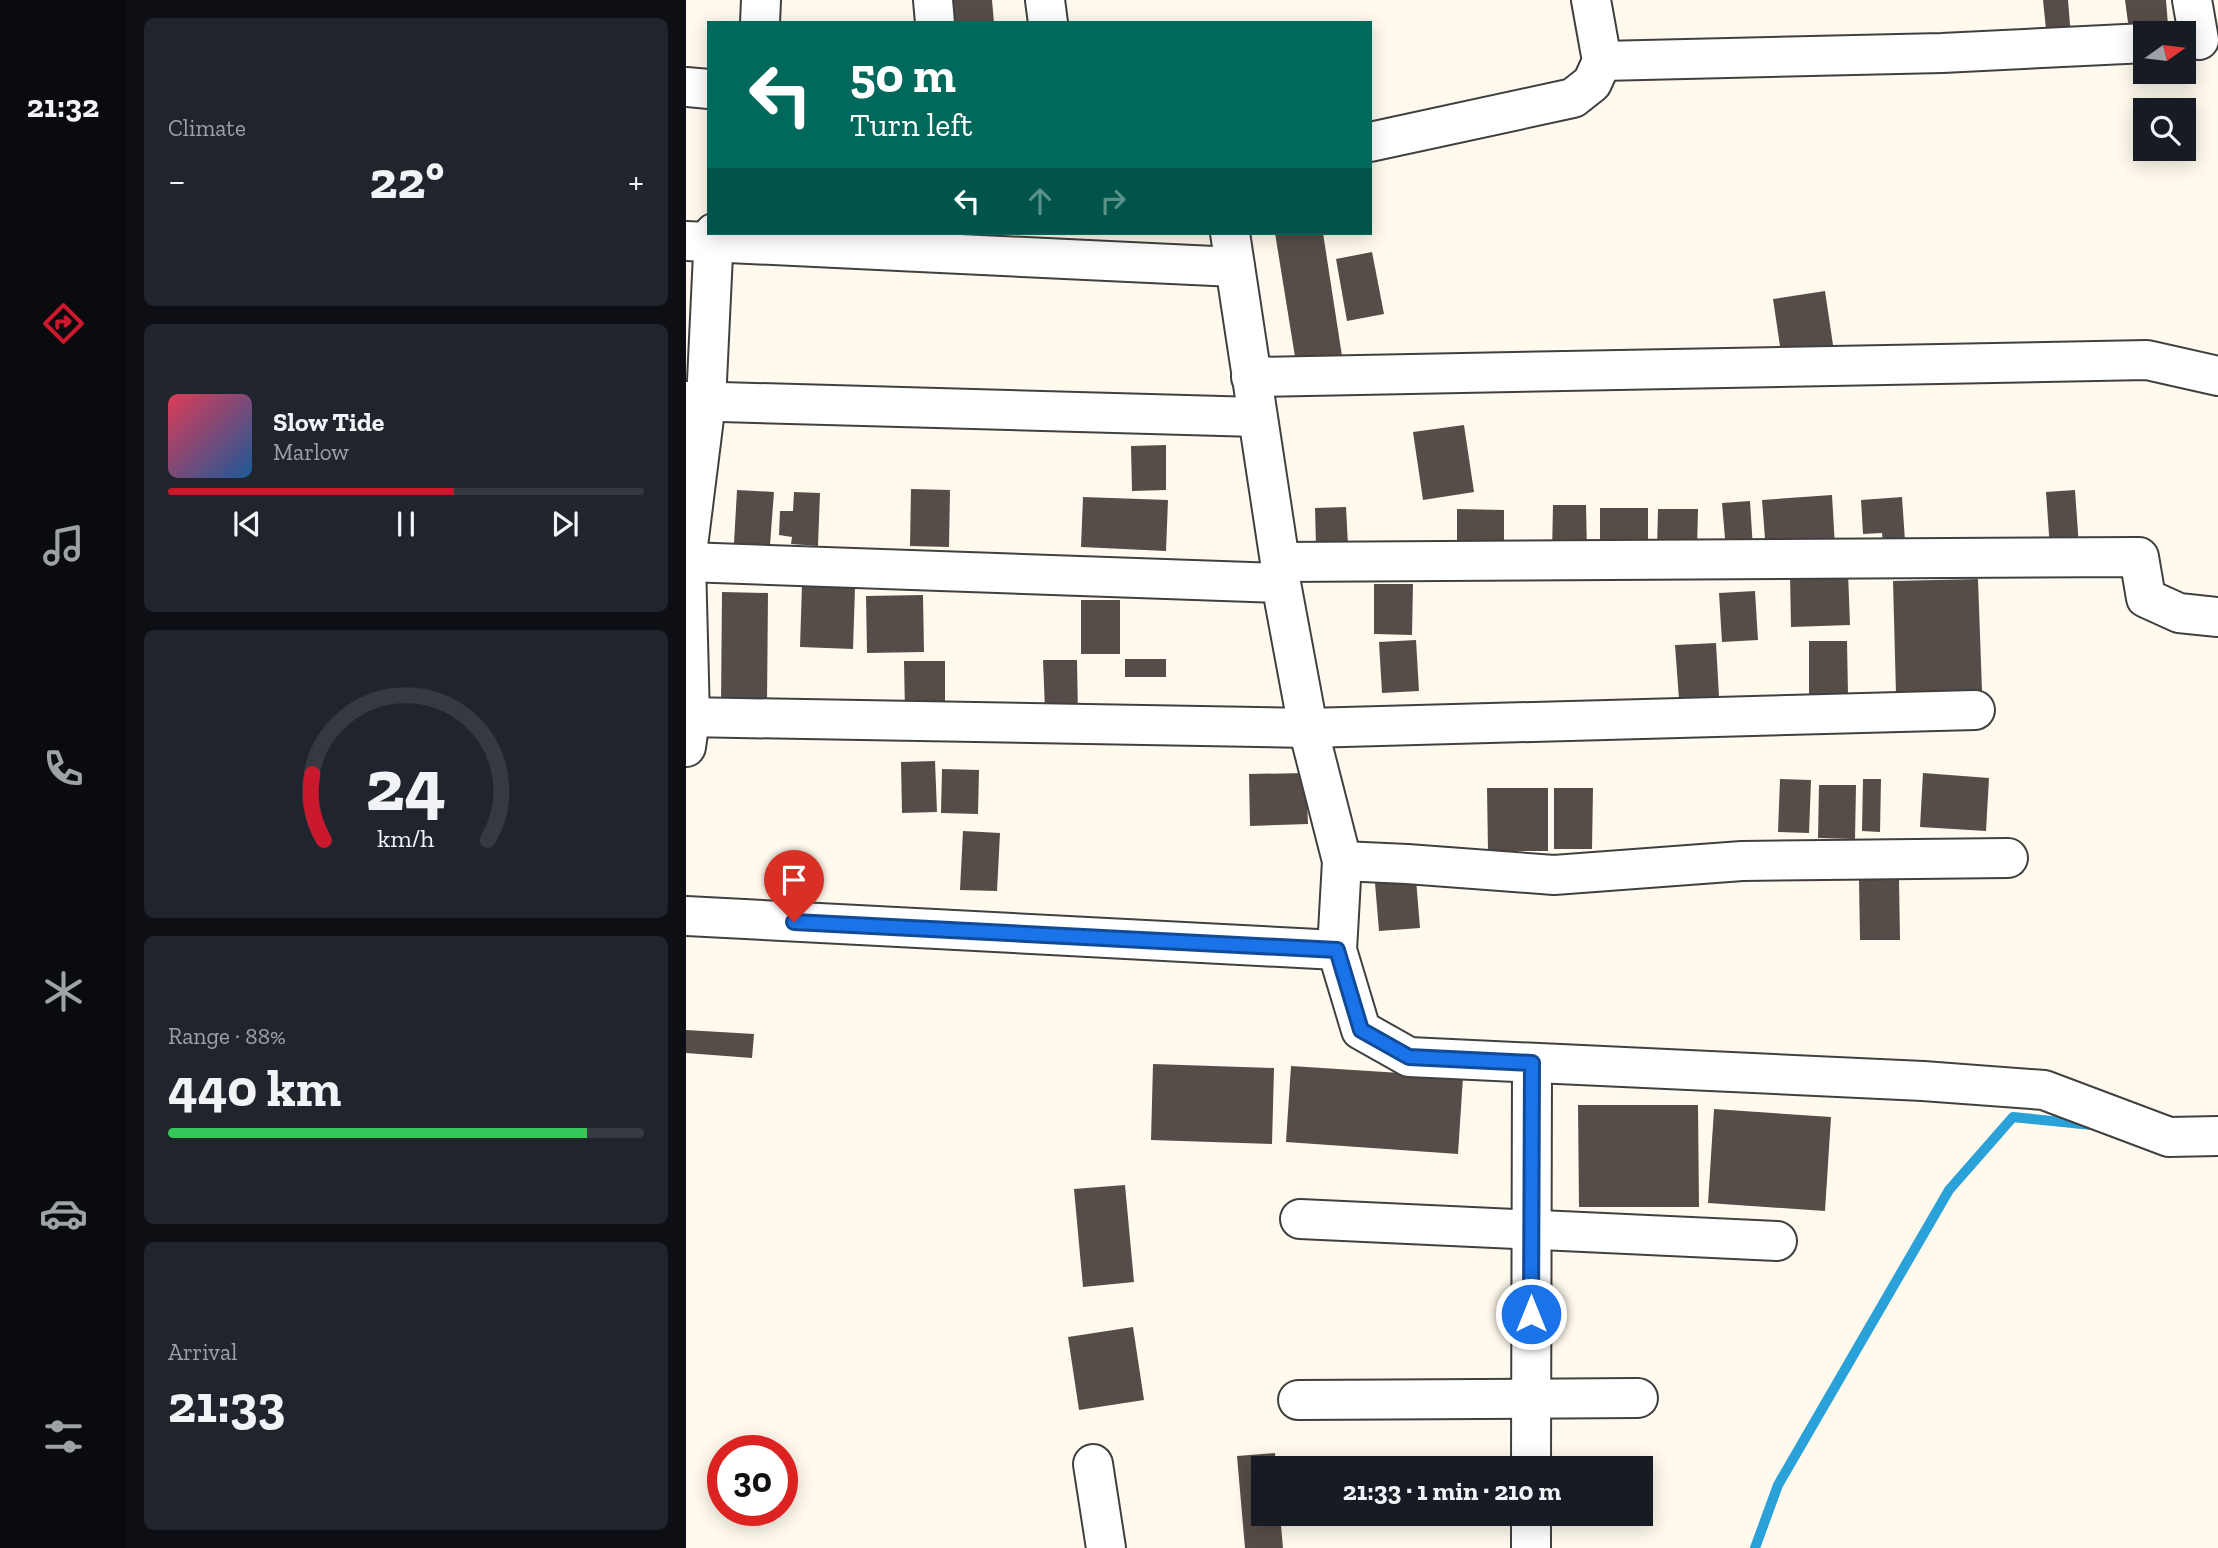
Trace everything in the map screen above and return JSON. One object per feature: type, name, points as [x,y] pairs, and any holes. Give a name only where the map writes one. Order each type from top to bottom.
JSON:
[{"type":"street","points":[[760,21],[761,0]]},
{"type":"street","points":[[933,0],[935,21]]},
{"type":"street","points":[[1045,0],[1048,21]]},
{"type":"street","points":[[1372,142],[1573,99],[1592,83],[1602,61],[1591,0]]},
{"type":"street","points":[[2192,0],[2200,40]]},
{"type":"street","points":[[1602,61],[1942,52],[2133,44]]},
{"type":"street","points":[[686,87],[707,89]]},
{"type":"street","points":[[1975,710],[1308,728],[687,727],[686,562],[704,239],[1233,250],[1281,573],[1308,728],[1342,862],[1337,950],[1361,1030],[1409,1057],[1923,1081],[2044,1090],[2169,1137],[2218,1136]]},
{"type":"street","points":[[1251,377],[2147,360],[2218,376]]},
{"type":"street","points":[[696,402],[1257,417]]},
{"type":"street","points":[[686,562],[1281,573],[2139,557],[2146,598],[2179,613],[2218,617]]},
{"type":"street","points":[[1342,862],[1554,875],[1742,861],[2008,858]]},
{"type":"street","points":[[686,916],[1337,950]]},
{"type":"street","points":[[1531,1456],[1532,1063]]},
{"type":"street","points":[[1300,1219],[1777,1241]]},
{"type":"street","points":[[1298,1400],[1638,1398]]},
{"type":"street","points":[[1093,1464],[1106,1548]]},
{"type":"street","points":[[1531,1526],[1531,1548]]},
{"type":"building","points":[[943,0],[992,0],[994,21],[945,21]]},
{"type":"building","points":[[2043,0],[2068,0],[2071,37],[2047,39]]},
{"type":"building","points":[[2125,0],[2166,0],[2168,21],[2133,21],[2133,29],[2129,30]]},
{"type":"building","points":[[1275,235],[1323,235],[1342,356],[1296,363]]},
{"type":"building","points":[[1372,252],[1384,314],[1347,321],[1336,259]]},
{"type":"building","points":[[1825,291],[1833,345],[1781,353],[1773,299]]},
{"type":"building","points":[[1464,425],[1474,492],[1423,500],[1413,432]]},
{"type":"building","points":[[1166,445],[1166,490],[1132,491],[1131,446]]},
{"type":"building","points":[[911,489],[950,490],[949,547],[910,546]]},
{"type":"building","points":[[737,490],[774,492],[770,545],[734,543]]},
{"type":"building","points":[[2075,490],[2079,547],[2050,549],[2046,492]]},
{"type":"building","points":[[794,492],[820,493],[818,546],[791,544],[792,537],[779,535],[780,511],[793,511]]},
{"type":"building","points":[[1832,495],[1835,547],[1766,551],[1762,500]]},
{"type":"building","points":[[1083,497],[1168,500],[1166,551],[1081,547]]},
{"type":"building","points":[[1902,497],[1905,541],[1883,543],[1882,533],[1863,534],[1861,500]]},
{"type":"building","points":[[1750,501],[1753,549],[1726,550],[1722,503]]},
{"type":"building","points":[[1553,505],[1586,505],[1587,554],[1552,554]]},
{"type":"building","points":[[1346,507],[1348,545],[1316,546],[1315,508]]},
{"type":"building","points":[[1600,508],[1648,508],[1648,547],[1600,547]]},
{"type":"building","points":[[1457,509],[1504,510],[1504,555],[1457,555]]},
{"type":"building","points":[[1658,509],[1698,509],[1697,551],[1657,551]]},
{"type":"building","points":[[1848,572],[1850,625],[1791,627],[1790,574]]},
{"type":"building","points":[[1978,579],[1982,691],[1896,694],[1893,581]]},
{"type":"building","points":[[1374,584],[1413,584],[1412,635],[1374,634]]},
{"type":"building","points":[[802,585],[855,588],[853,649],[800,647]]},
{"type":"building","points":[[1755,591],[1758,640],[1722,642],[1719,593]]},
{"type":"building","points":[[722,592],[768,593],[767,704],[721,704]]},
{"type":"building","points":[[923,595],[924,652],[867,653],[866,596]]},
{"type":"building","points":[[1081,600],[1120,600],[1120,654],[1081,654]]},
{"type":"building","points":[[1416,640],[1419,691],[1382,693],[1379,642]]},
{"type":"building","points":[[1809,641],[1847,641],[1848,694],[1809,695]]},
{"type":"building","points":[[1716,643],[1719,697],[1679,699],[1675,645]]},
{"type":"building","points":[[1125,659],[1166,659],[1166,677],[1125,677]]},
{"type":"building","points":[[1043,660],[1077,660],[1078,716],[1045,710]]},
{"type":"building","points":[[904,661],[945,661],[945,712],[905,712]]},
{"type":"building","points":[[935,761],[937,812],[902,813],[901,762]]},
{"type":"building","points":[[942,769],[979,770],[978,814],[941,813]]},
{"type":"building","points":[[1306,773],[1308,824],[1250,826],[1249,774]]},
{"type":"building","points":[[1923,773],[1989,778],[1986,831],[1920,827]]},
{"type":"building","points":[[1780,779],[1811,780],[1809,833],[1778,832]]},
{"type":"building","points":[[1863,779],[1881,779],[1880,832],[1862,831]]},
{"type":"building","points":[[1819,785],[1856,785],[1855,839],[1818,838]]},
{"type":"building","points":[[1487,788],[1548,788],[1548,851],[1488,851]]},
{"type":"building","points":[[1554,788],[1593,788],[1592,849],[1554,849]]},
{"type":"building","points":[[963,831],[1000,833],[997,891],[960,890]]},
{"type":"building","points":[[1416,879],[1420,928],[1379,931],[1375,883]]},
{"type":"building","points":[[1859,880],[1899,880],[1900,940],[1860,940]]},
{"type":"building","points":[[686,1030],[754,1034],[752,1058],[686,1053]]},
{"type":"building","points":[[1153,1064],[1274,1068],[1272,1144],[1151,1140]]},
{"type":"building","points":[[1291,1066],[1463,1077],[1458,1154],[1286,1142]]},
{"type":"building","points":[[1578,1105],[1698,1105],[1699,1207],[1579,1207]]},
{"type":"building","points":[[1714,1109],[1831,1117],[1825,1211],[1708,1203]]},
{"type":"building","points":[[1125,1185],[1134,1282],[1083,1287],[1074,1189]]},
{"type":"building","points":[[1133,1327],[1144,1400],[1079,1410],[1068,1337]]},
{"type":"building","points":[[1275,1453],[1275,1456],[1251,1456],[1251,1526],[1281,1526],[1283,1548],[1245,1548],[1237,1456]]},
{"type":"waterway","points":[[1755,1548],[1778,1485],[1949,1190],[2013,1117],[2092,1125]]},
{"type":"route","points":[[794,922],[1337,950],[1361,1030],[1409,1057],[1532,1063],[1531,1314]]}]
